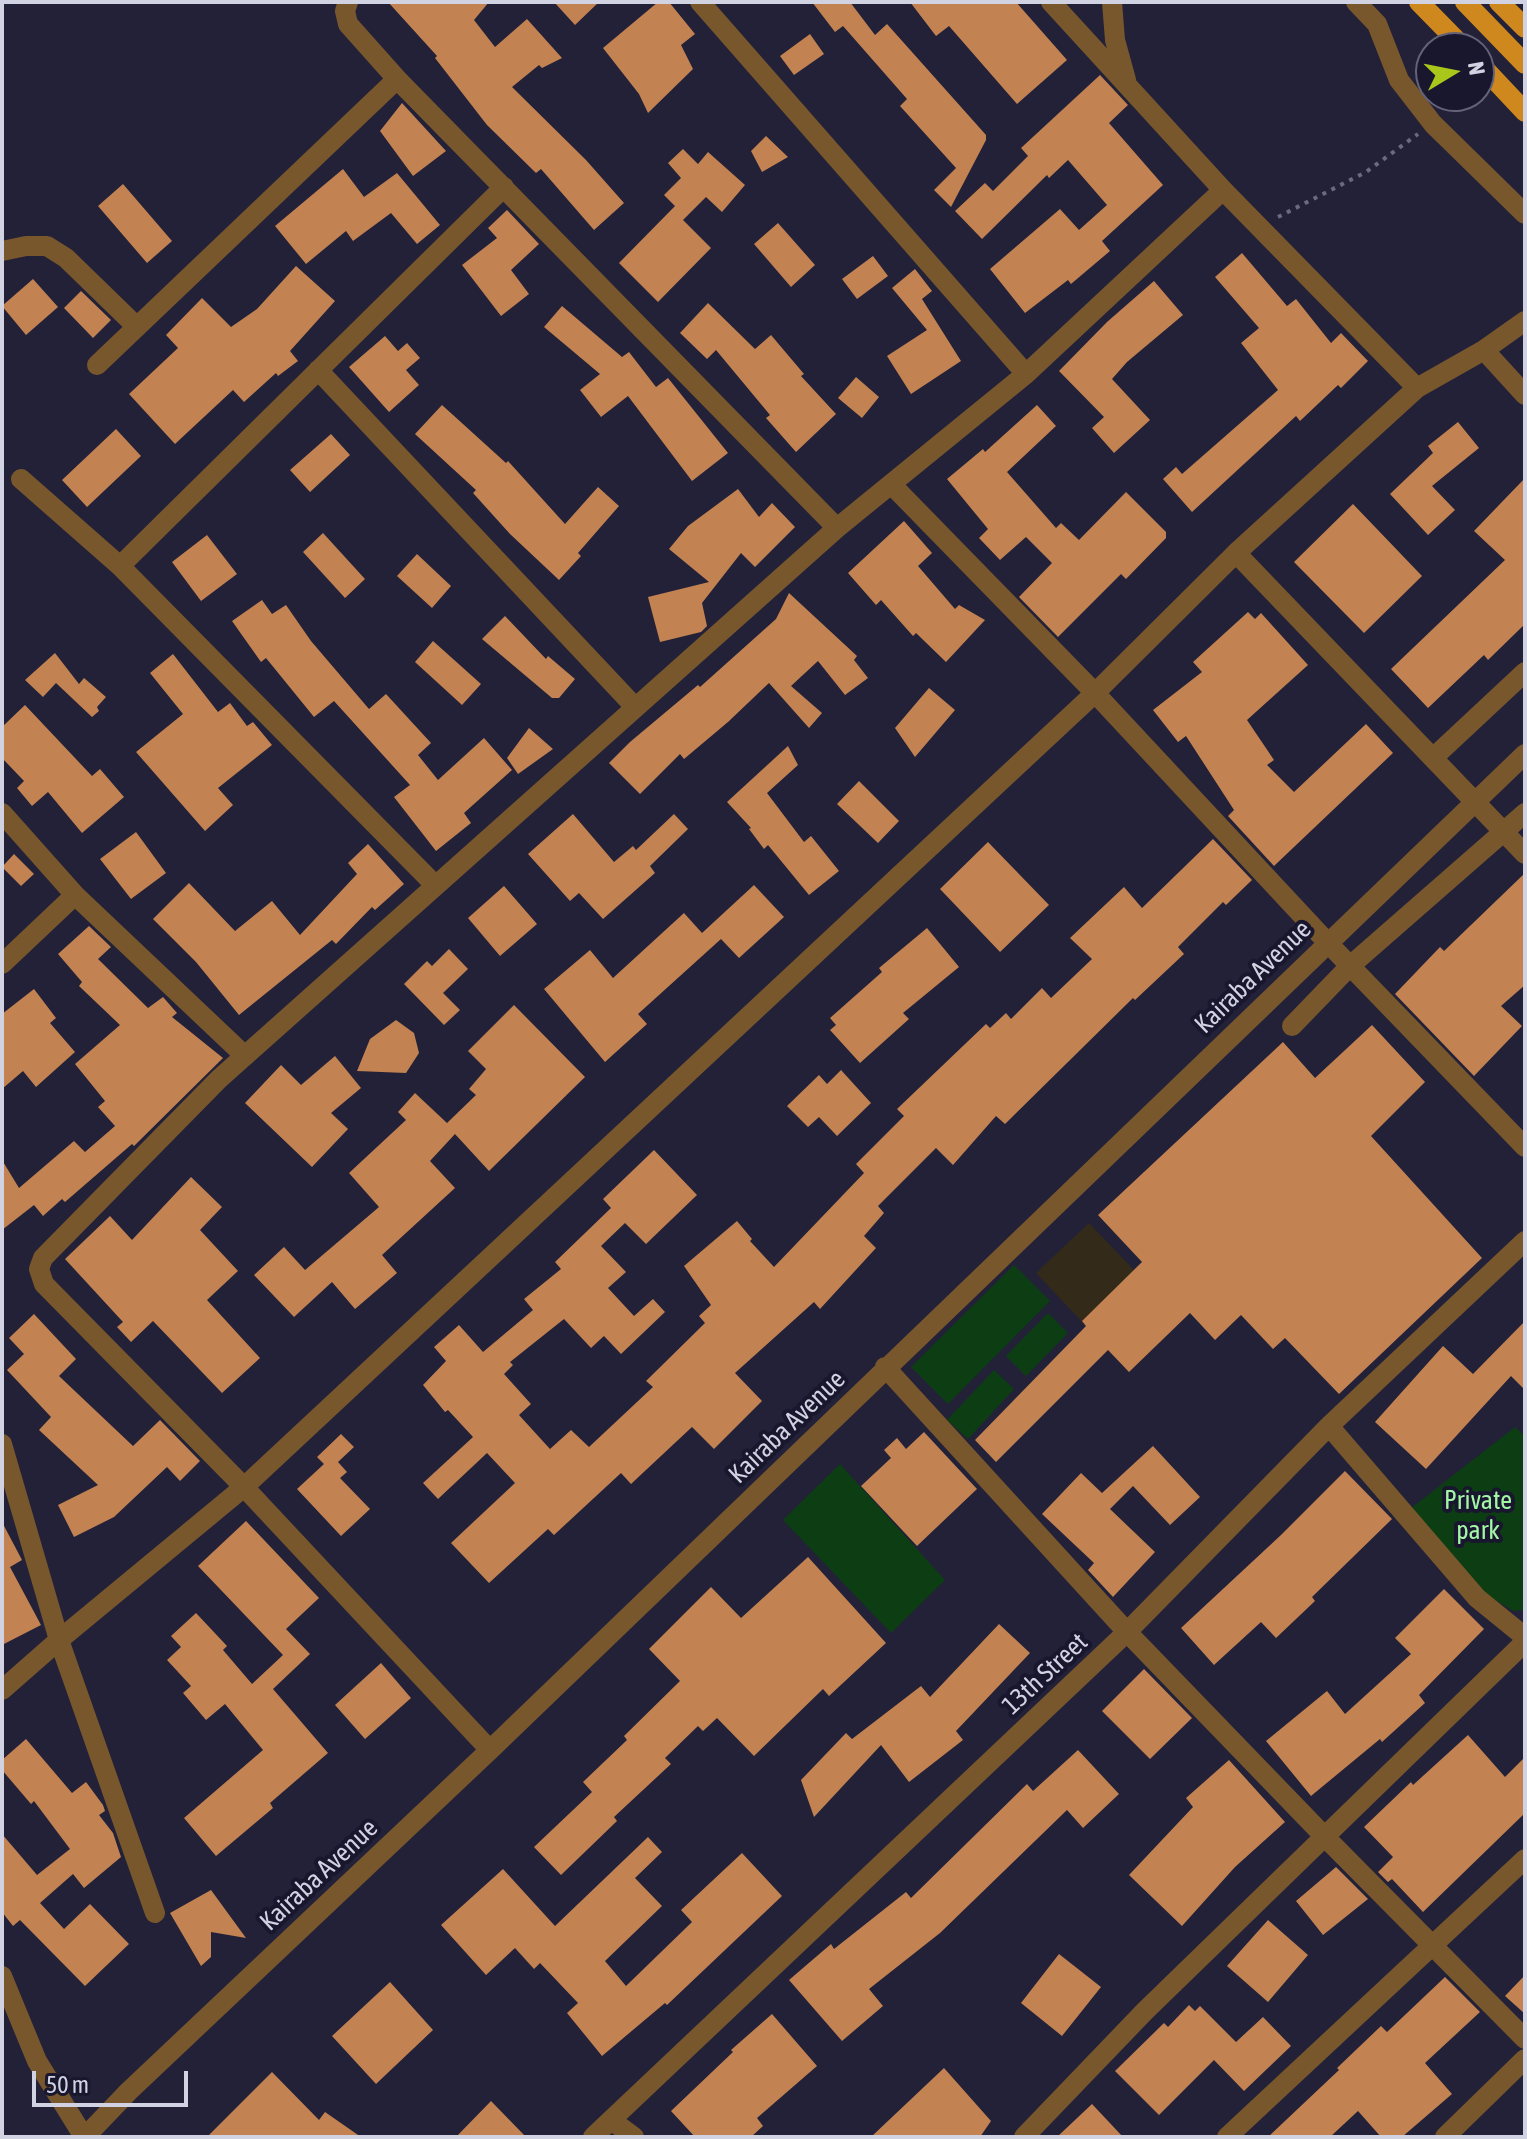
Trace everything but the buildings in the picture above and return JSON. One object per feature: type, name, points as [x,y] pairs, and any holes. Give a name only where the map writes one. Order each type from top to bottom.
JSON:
[{"type":"main road","points":[[1419,2],[1448,32]]},
{"type":"main road","points":[[1465,2],[1525,64]]},
{"type":"main road","points":[[1499,2],[1525,28]]},
{"type":"main road","points":[[1495,80],[1525,112]]},
{"type":"street","points":[[348,2],[345,11],[348,24],[397,79],[837,528]]},
{"type":"street","points":[[700,2],[1026,374]]},
{"type":"street","points":[[1051,2],[1223,190],[1417,388]]},
{"type":"street","points":[[1112,2],[1115,40],[1128,87]]},
{"type":"street","points":[[1356,2],[1377,24],[1399,80],[1433,124],[1525,214]]},
{"type":"street","points":[[97,365],[397,79]]},
{"type":"street","points":[[120,566],[504,187]]},
{"type":"street","points":[[490,1750],[244,1487],[44,1284],[39,1269],[43,1258],[245,1056],[837,528],[1026,374],[1223,190]]},
{"type":"street","points":[[2,251],[47,246],[66,258],[137,327]]},
{"type":"street","points":[[2,1690],[244,1487],[1095,693],[1236,553],[1417,388],[1484,350],[1525,321]]},
{"type":"street","points":[[1484,350],[1525,395]]},
{"type":"street","points":[[318,370],[635,707]]},
{"type":"street","points":[[21,479],[120,566],[435,885]]},
{"type":"street","points":[[891,484],[1095,693],[1327,942],[1525,1147]]},
{"type":"street","points":[[1236,553],[1525,854]]},
{"type":"street","points":[[1434,757],[1525,672]]},
{"type":"street","name":"Kairaba Avenue","points":[[85,2137],[129,2091],[490,1750],[1525,754]]},
{"type":"street","points":[[2,813],[75,895],[245,1056]]},
{"type":"street","points":[[1292,1026],[1350,966],[1525,813]]},
{"type":"street","points":[[2,964],[75,895]]},
{"type":"street","name":"13th Street","points":[[593,2137],[1127,1632],[1329,1426],[1525,1241]]},
{"type":"street","points":[[885,1367],[1127,1632],[1525,2039]]},
{"type":"street","points":[[1024,2137],[1145,2011],[1525,1640],[1477,1598],[1329,1426]]},
{"type":"street","points":[[2,1444],[59,1640],[155,1913]]},
{"type":"street","points":[[1227,2137],[1525,1859]]},
{"type":"street","points":[[2,1976],[37,2061],[85,2137]]},
{"type":"street","points":[[1445,2137],[1525,2059]]},
{"type":"street","points":[[611,2120],[634,2137]]},
{"type":"path","points":[[1287,212],[1366,172],[1433,124]]},
{"type":"shaded area","points":[[1089,1223],[1182,1320],[1129,1372],[1036,1273]]},
{"type":"green space","points":[[1014,1265],[1050,1301],[948,1404],[911,1367]]},
{"type":"green space","points":[[1048,1313],[1068,1333],[1026,1376],[1006,1356]]},
{"type":"green space","points":[[994,1370],[1014,1389],[968,1439],[947,1420]]},
{"type":"green space","name":"Private park","points":[[1515,1427],[1525,1436],[1525,1610],[1513,1611],[1484,1593],[1410,1509]]},
{"type":"green space","points":[[840,1464],[945,1580],[891,1633],[783,1520]]}]
